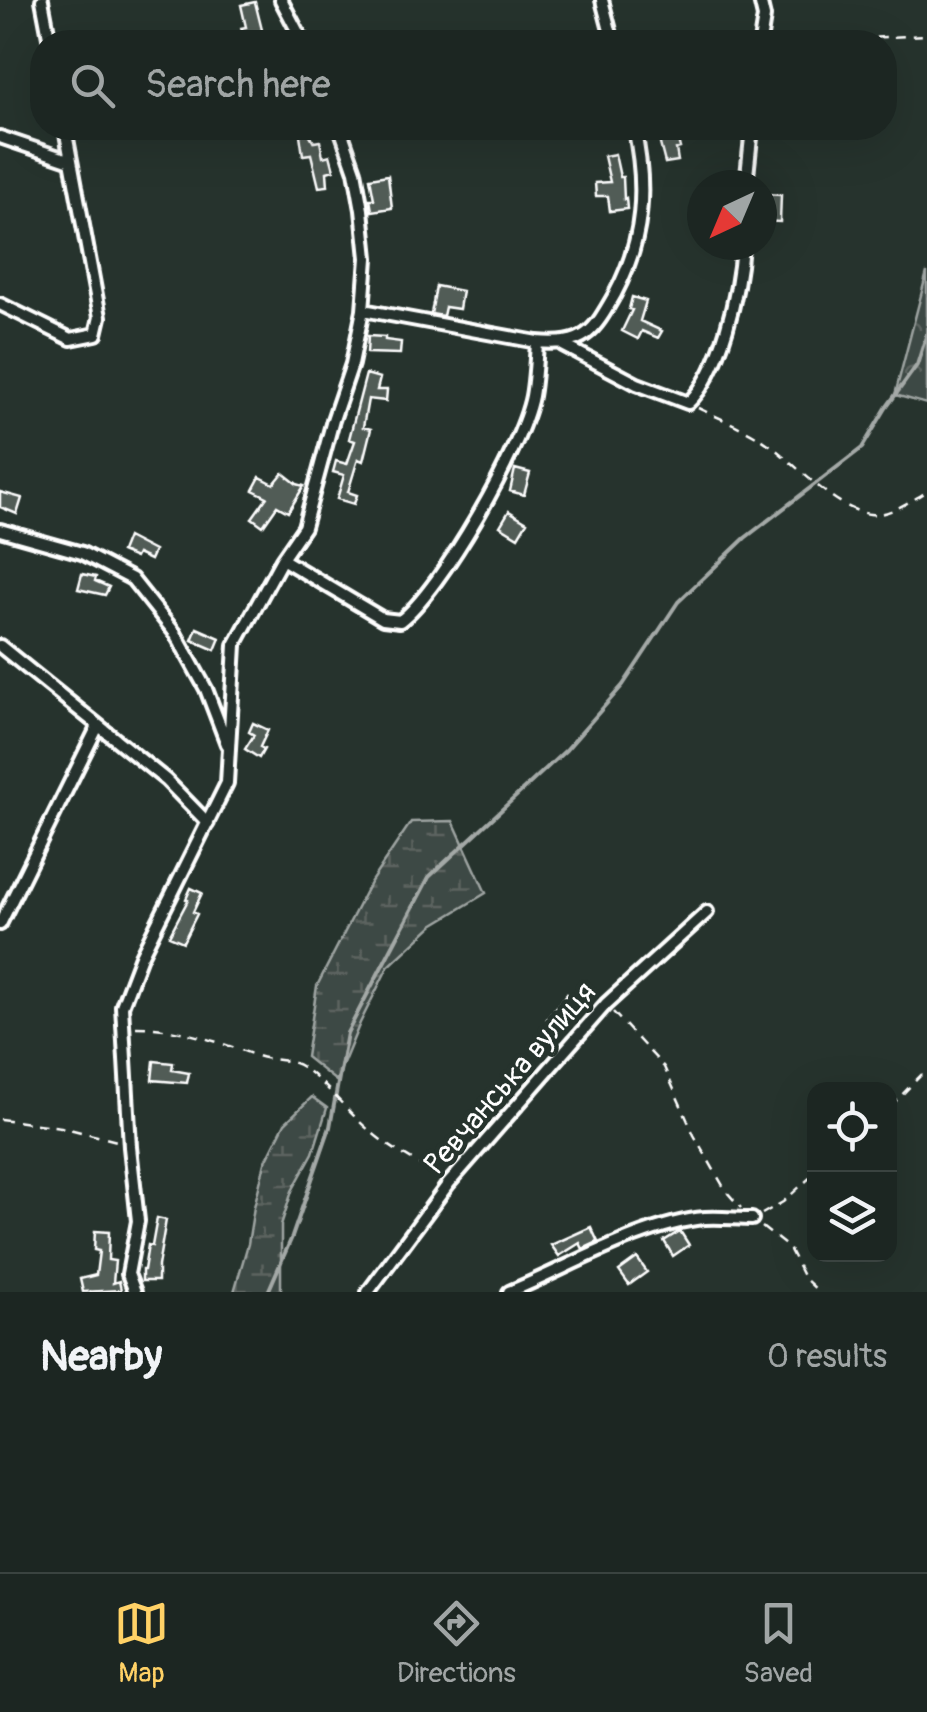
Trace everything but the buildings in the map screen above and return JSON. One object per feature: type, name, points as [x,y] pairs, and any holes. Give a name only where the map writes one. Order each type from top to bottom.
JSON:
[{"type":"street","points":[[42,0],[48,30]]},
{"type":"street","points":[[281,0],[297,30]]},
{"type":"street","points":[[602,0],[610,30]]},
{"type":"street","points":[[760,0],[762,30]]},
{"type":"street","points":[[0,137],[72,162]]},
{"type":"street","points":[[0,304],[71,339],[96,334],[100,317],[67,140]]},
{"type":"street","points":[[135,1292],[128,1274],[138,1220],[122,1006],[141,956],[227,784],[235,645],[304,527],[352,364],[367,258],[355,171],[344,140]]},
{"type":"street","points":[[362,310],[537,342],[563,344],[578,339],[593,329],[627,272],[636,245],[642,218],[642,161],[637,140]]},
{"type":"street","points":[[748,170],[751,140]]},
{"type":"street","points":[[563,344],[636,384],[688,403],[700,392],[719,352],[741,260]]},
{"type":"street","points":[[282,559],[383,619],[400,621],[416,610],[499,477],[532,398],[537,342]]},
{"type":"street","points":[[0,530],[82,553],[132,579],[174,634],[206,689],[229,750]]},
{"type":"street","points":[[0,646],[166,780],[208,822]]},
{"type":"street","points":[[0,924],[98,726]]},
{"type":"street","name":"Ревчанська вулиця","points":[[368,1292],[450,1182],[606,1004],[708,912]]},
{"type":"street","points":[[509,1292],[668,1226],[705,1218],[752,1219]]},
{"type":"path","points":[[897,36],[927,35]]},
{"type":"path","points":[[688,403],[762,440],[852,508],[873,515],[927,492]]},
{"type":"path","points":[[606,1004],[664,1067],[694,1135],[726,1191],[752,1219],[789,1248],[804,1278],[819,1292]]},
{"type":"path","points":[[124,1027],[182,1033],[259,1057],[297,1064],[378,1138],[450,1182]]},
{"type":"path","points":[[897,1099],[927,1070]]},
{"type":"path","points":[[0,1119],[60,1127],[130,1146]]},
{"type":"path","points":[[752,1219],[783,1202],[807,1180]]},
{"type":"green space","points":[[927,272],[927,404],[895,395]]},
{"type":"green space","points":[[453,821],[486,893],[433,925],[388,967],[336,1081],[306,1057],[317,986],[370,883],[411,822]]},
{"type":"green space","points":[[312,1097],[327,1108],[313,1153],[292,1191],[281,1225],[281,1292],[234,1292],[265,1163],[285,1123]]},
{"type":"waterway","points":[[268,1292],[292,1237],[330,1127],[347,1033],[429,877],[566,750],[623,685],[678,602],[745,538],[862,448],[917,365],[927,333]]}]
